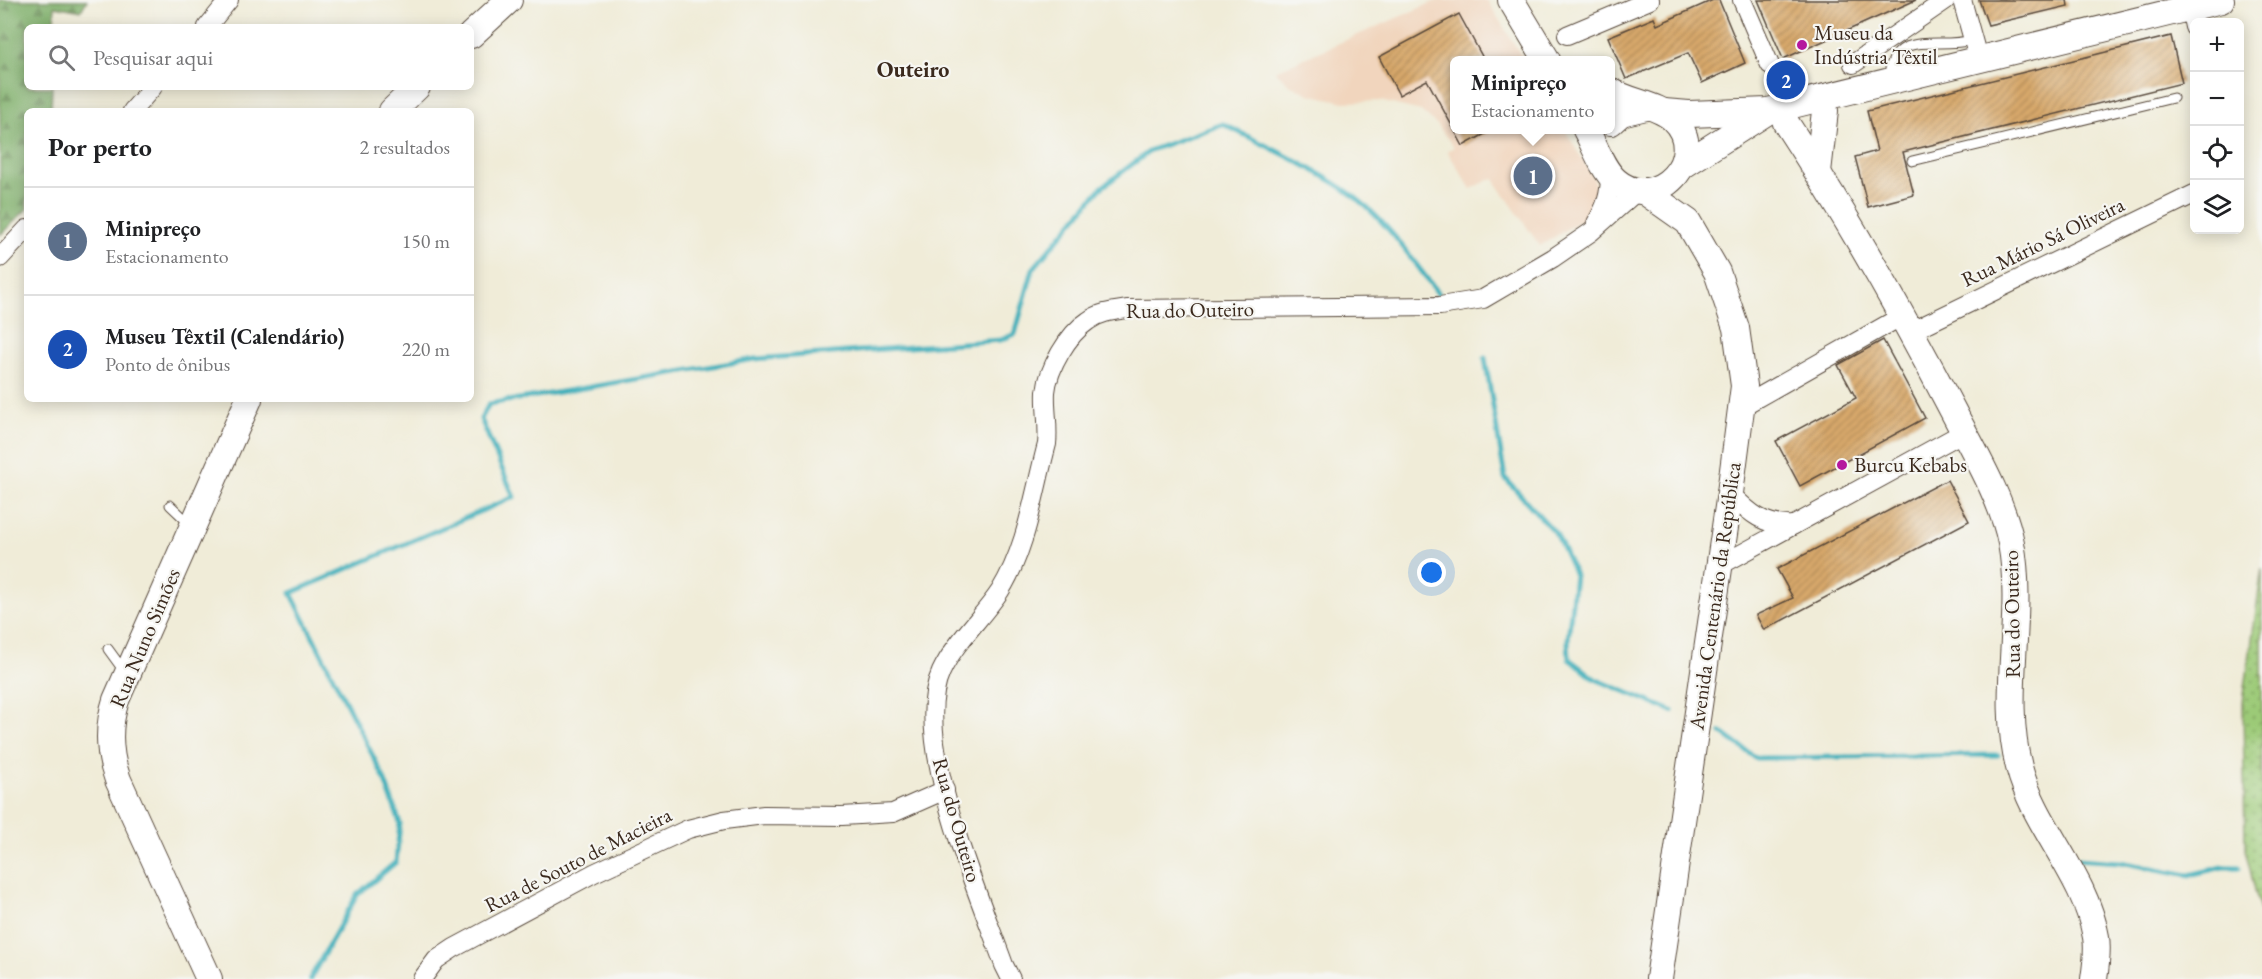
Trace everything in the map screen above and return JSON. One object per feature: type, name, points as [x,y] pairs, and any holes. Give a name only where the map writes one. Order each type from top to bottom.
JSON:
[{"type":"street","points":[[209,24],[229,0]]},
{"type":"street","points":[[474,32],[509,0]]},
{"type":"street","points":[[1511,0],[1542,51]]},
{"type":"street","points":[[1567,35],[1650,0]]},
{"type":"street","points":[[1742,0],[1770,65]]},
{"type":"street","points":[[1853,64],[1946,0]]},
{"type":"street","points":[[1962,0],[1975,49]]},
{"type":"street","points":[[1615,119],[1633,108],[1699,114],[1775,110],[1888,80],[1975,49],[2192,17],[2221,0]]},
{"type":"street","points":[[135,108],[150,90]]},
{"type":"street","points":[[395,108],[414,90]]},
{"type":"street","points":[[1615,93],[1655,109]]},
{"type":"street","points":[[1818,172],[1825,111],[1823,98]]},
{"type":"street","name":"Avenida Centenário da República","points":[[1655,109],[1681,130],[1685,142],[1681,169],[1688,222],[1717,272],[1732,311],[1741,355],[1743,406],[1659,979]]},
{"type":"street","points":[[1641,191],[1664,186],[1681,169],[1775,110]]},
{"type":"street","name":"Rua do Outeiro","points":[[1775,110],[1818,172],[1907,323],[1964,432],[2002,514],[2011,543],[2016,572],[2013,714],[2019,767],[2039,818],[2083,894],[2091,916],[2096,940],[2094,979]]},
{"type":"street","points":[[1589,134],[1606,167]]},
{"type":"street","points":[[1605,134],[1601,146],[1606,167]]},
{"type":"street","name":"Avenida Centenário da República","points":[[1606,167],[1618,183],[1641,191],[1688,222]]},
{"type":"street","name":"Rua do Outeiro","points":[[1591,232],[1605,209],[1610,191],[1606,167]]},
{"type":"street","name":"Rua do Outeiro","points":[[1011,979],[1004,965],[945,790],[933,724],[936,689],[941,672],[1000,590],[1013,565],[1047,444],[1049,375],[1076,331],[1087,321],[1100,314],[1128,309],[1286,309],[1461,303],[1483,299],[1591,232],[1641,191]]},
{"type":"street","name":"Rua Mário Sá Oliveira","points":[[1743,406],[1907,323],[2190,196]]},
{"type":"street","points":[[0,258],[24,233]]},
{"type":"street","name":"Rua Nuno Simões","points":[[209,979],[113,767],[109,729],[116,700],[248,402]]},
{"type":"street","points":[[1719,566],[1964,432]]},
{"type":"street","points":[[1730,493],[1758,519],[1772,524],[1794,525]]},
{"type":"street","name":"Rua de Souto de Macieira","points":[[423,979],[436,960],[454,948],[594,873],[688,830],[724,820],[764,815],[842,816],[893,813],[945,790]]},
{"type":"lane","points":[[1912,161],[2173,98]]},
{"type":"lane","points":[[170,505],[193,527]]},
{"type":"lane","points":[[108,649],[127,676]]},
{"type":"shaded area","points":[[1438,0],[1487,0],[1522,56],[1450,56],[1450,134],[1567,134],[1594,179],[1597,194],[1593,206],[1585,218],[1540,246],[1493,178],[1471,189],[1447,151],[1454,147],[1439,127],[1421,111],[1380,101],[1344,102],[1309,94],[1289,84],[1275,71]]},
{"type":"green space","points":[[0,0],[87,0],[81,11],[55,6],[54,24],[24,24],[24,90],[52,90],[51,108],[24,108],[24,212],[0,235]]},
{"type":"green space","points":[[2262,568],[2262,918],[2245,850],[2243,702]]},
{"type":"building","points":[[1713,0],[1719,0],[1745,63],[1702,83],[1688,53],[1626,79],[1608,37],[1654,18],[1657,25]]},
{"type":"building","name":"Museu da Indústria Têxtil","points":[[1758,0],[1916,0],[1783,59]]},
{"type":"building","points":[[1979,0],[2067,0],[2068,6],[1988,25]]},
{"type":"building","points":[[1459,14],[1482,56],[1450,56],[1450,122],[1427,80],[1399,95],[1379,57]]},
{"type":"building","points":[[2171,36],[2182,83],[1903,152],[1914,195],[1868,207],[1855,157],[1877,151],[1867,111]]},
{"type":"building","points":[[1456,134],[1485,134],[1463,146]]},
{"type":"building","points":[[1883,340],[1925,418],[1800,486],[1776,441],[1856,398],[1838,365]]},
{"type":"building","points":[[1947,480],[1969,521],[1764,630],[1756,615],[1793,598],[1777,569]]},
{"type":"waterway","points":[[310,979],[357,895],[396,862],[400,823],[384,778],[291,593],[514,497],[481,419],[489,404],[755,359],[1001,340],[1015,334],[1033,269],[1101,188],[1151,150],[1223,124],[1315,171],[1358,200],[1396,238],[1439,295]]},
{"type":"waterway","points":[[1485,358],[1505,478],[1557,535],[1575,575],[1568,640],[1569,659],[1595,679],[1672,711]]},
{"type":"waterway","points":[[1722,733],[1756,758],[1998,755]]},
{"type":"waterway","points":[[2077,859],[2120,862],[2189,875],[2223,867],[2239,867]]},
{"type":"place","name":"Museu da Indústria Têxtil","points":[[1802,45]]},
{"type":"place","name":"Museu Têxtil (Calendário)","points":[[1786,80]]},
{"type":"place","name":"Minipreço","points":[[1533,176]]},
{"type":"place","name":"Burcu Kebabs","points":[[1842,465]]},
{"type":"district","name":"Outeiro","points":[[913,69]]}]
